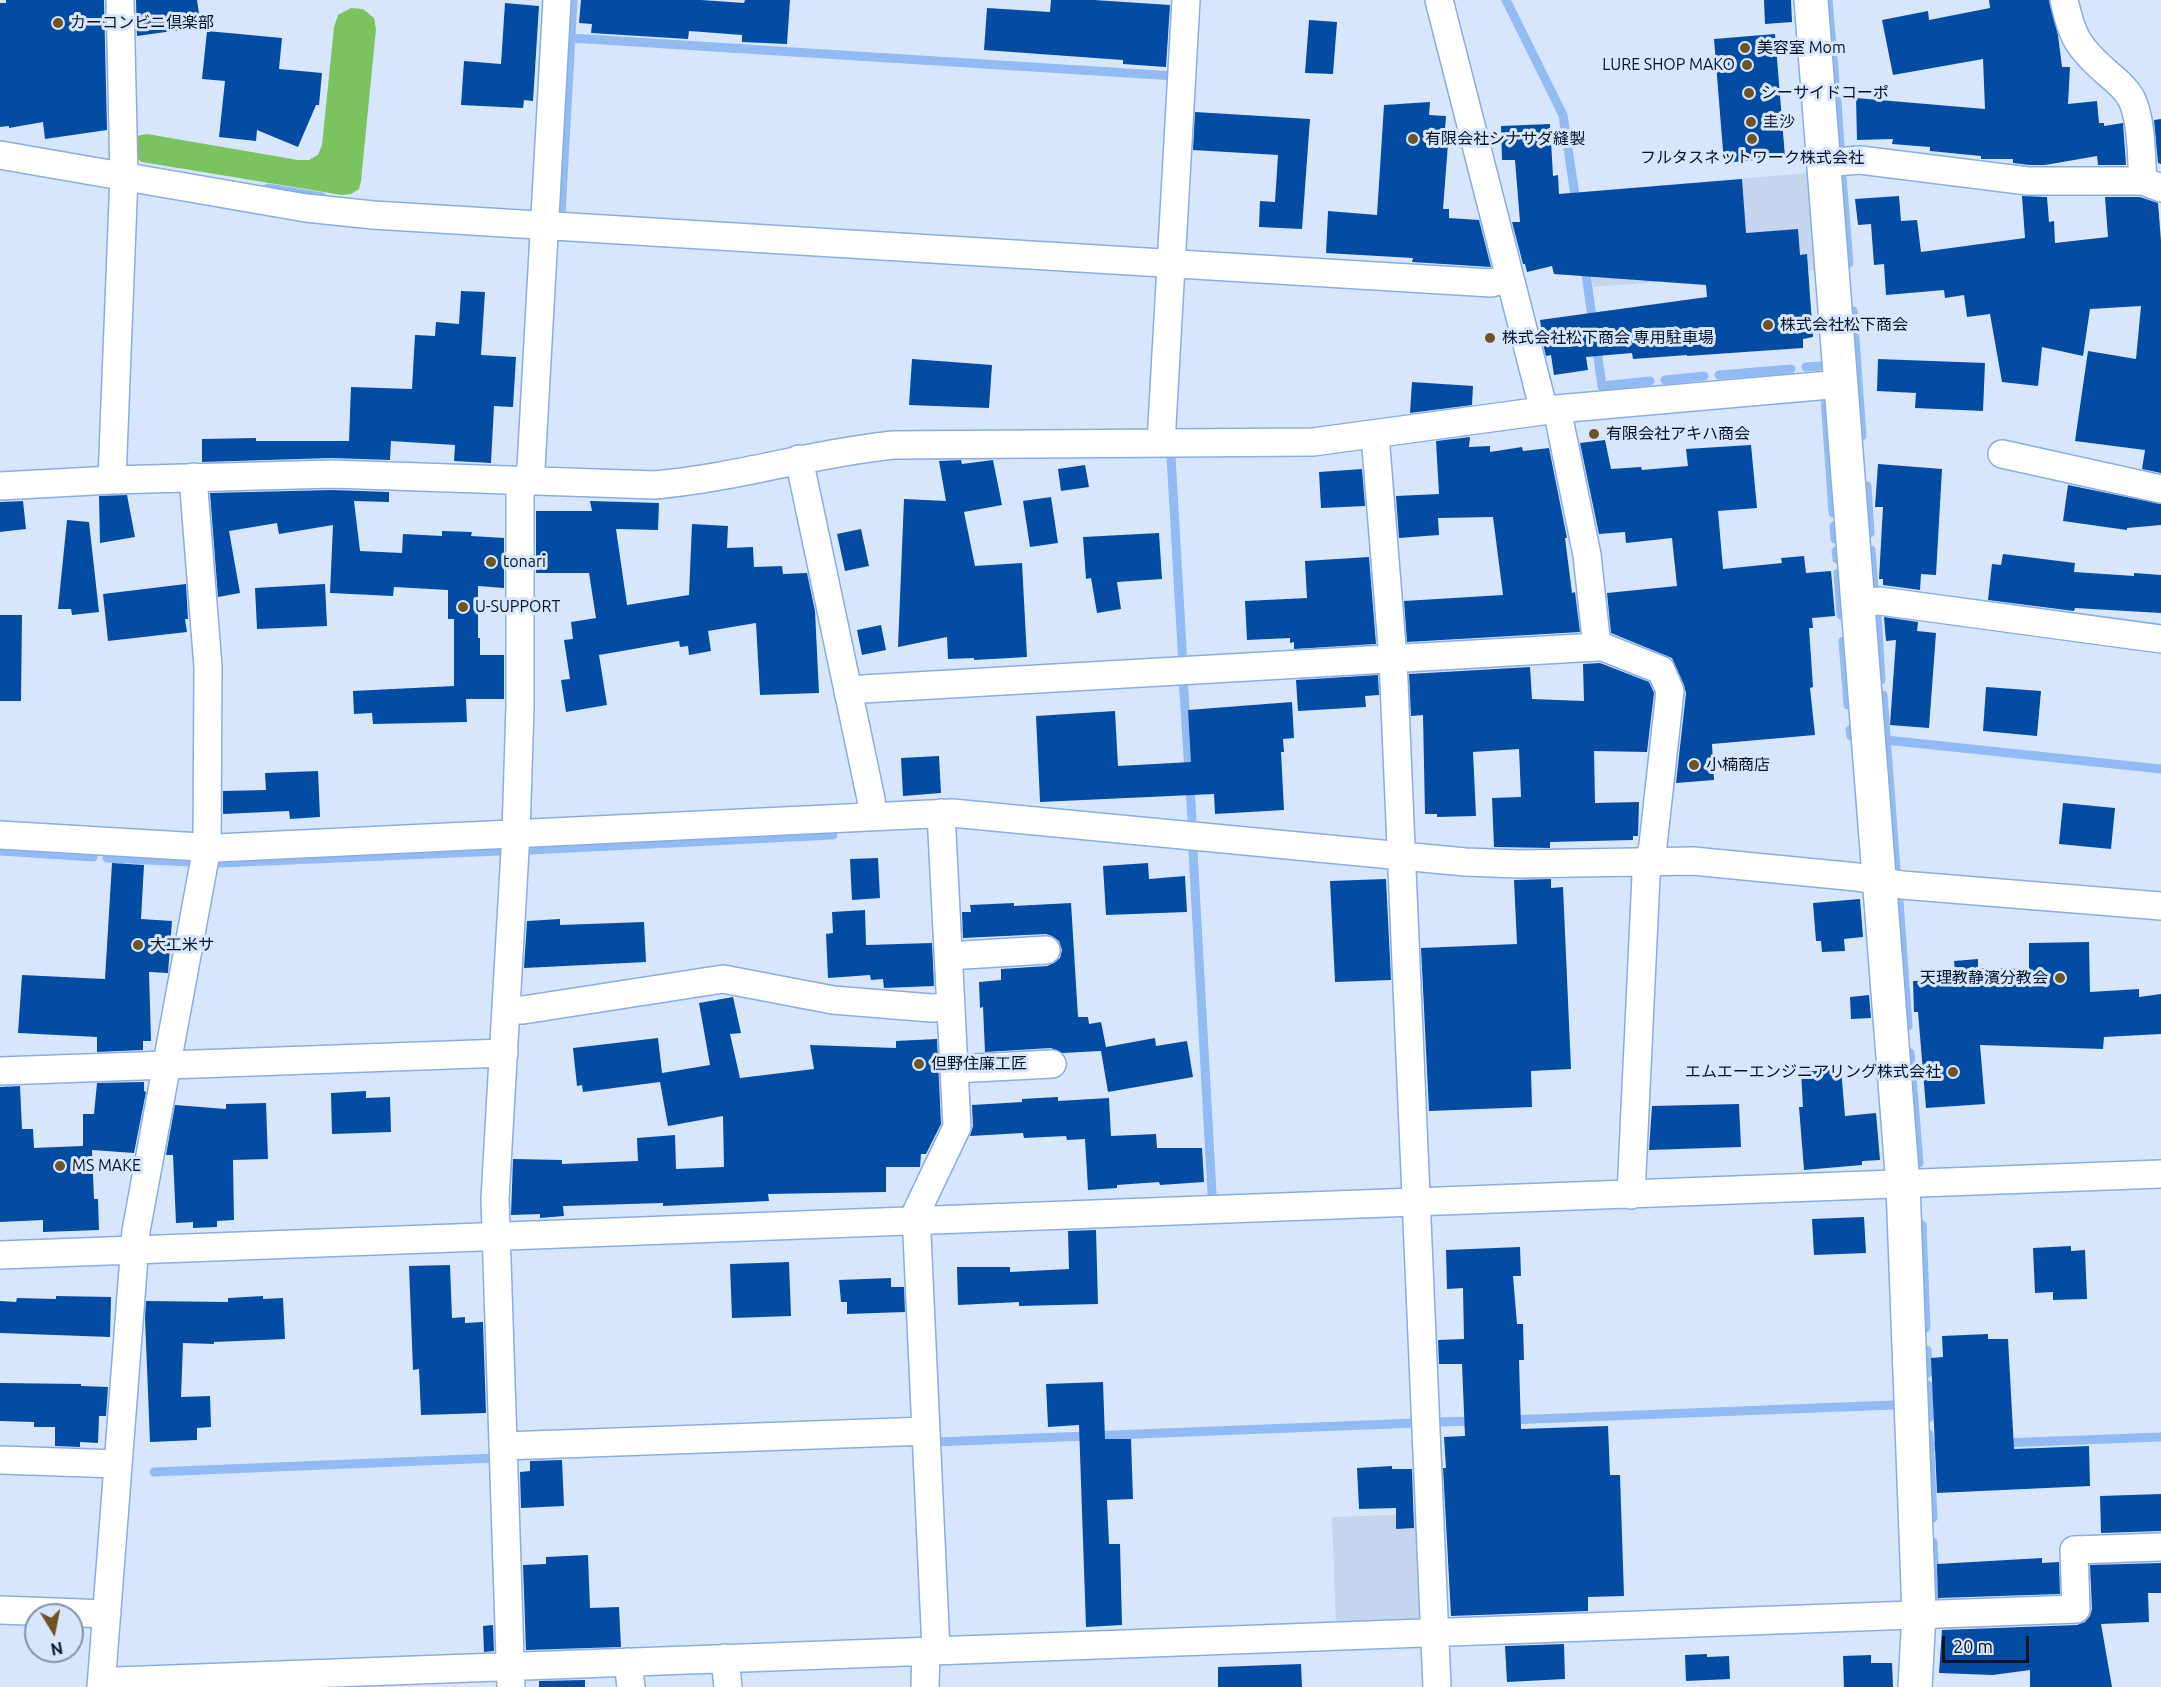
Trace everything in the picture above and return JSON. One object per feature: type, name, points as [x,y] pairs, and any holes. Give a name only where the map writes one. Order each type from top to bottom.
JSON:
[{"type":"street","points":[[112,480],[124,176],[120,0]]},
{"type":"street","points":[[511,1677],[495,1199],[516,833],[520,706],[520,493],[531,468],[558,0]]},
{"type":"street","points":[[1161,443],[1186,0]]},
{"type":"street","points":[[1439,0],[1510,278],[1550,410],[1587,555],[1597,647]]},
{"type":"street","points":[[1811,0],[1903,1185],[1919,1614],[1915,1687]]},
{"type":"street","points":[[1824,163],[1860,160],[2028,181],[2152,184],[2135,107],[2130,95],[2080,47],[2070,24],[2064,0]]},
{"type":"street","points":[[0,155],[340,212],[1491,283],[1510,278]]},
{"type":"street","points":[[0,486],[192,477],[332,474],[655,485],[708,479],[859,448],[915,444],[1313,442],[1550,410],[1841,384]]},
{"type":"street","points":[[1375,435],[1393,659],[1437,1687]]},
{"type":"street","points":[[2002,454],[2161,489]]},
{"type":"street","points":[[798,459],[871,799],[872,816]]},
{"type":"street","points":[[192,477],[208,666],[207,847],[136,1231],[102,1683],[629,1674],[725,1658],[2076,1609],[2074,1550],[2161,1547]]},
{"type":"street","points":[[1858,603],[1880,601],[2161,639]]},
{"type":"street","points":[[848,692],[1597,647],[1603,647],[1661,670],[1670,691],[1653,845],[1646,876],[1631,1195]]},
{"type":"street","points":[[0,835],[207,847],[941,813],[975,814],[1492,863],[1649,861],[1727,863],[1857,877],[1902,885],[2161,906]]},
{"type":"street","points":[[925,1687],[931,1650],[926,1431],[916,1213],[957,1127],[941,813]]},
{"type":"street","points":[[948,956],[1046,950]]},
{"type":"street","points":[[506,1009],[523,1010],[723,979],[833,1000],[931,1008],[951,1007]]},
{"type":"street","points":[[0,1071],[504,1053]]},
{"type":"street","points":[[954,1069],[1052,1064]]},
{"type":"street","points":[[0,1255],[2161,1174]]},
{"type":"street","points":[[504,1446],[926,1431]]},
{"type":"street","points":[[0,1460],[118,1464]]},
{"type":"street","points":[[0,1610],[106,1614]]},
{"type":"street","points":[[725,1658],[728,1687]]},
{"type":"shaded area","points":[[1809,173],[1816,270],[1593,287],[1579,192]]},
{"type":"shaded area","points":[[1421,1514],[1425,1617],[1419,1624],[1336,1627],[1332,1517]]},
{"type":"green space","points":[[351,8],[363,9],[374,18],[376,29],[359,189],[351,194],[342,195],[142,162],[133,156],[131,144],[137,136],[147,134],[298,160],[309,160],[318,155],[322,145],[334,27],[338,15]]},
{"type":"building","points":[[6,0],[104,0],[107,130],[45,139],[43,122],[9,128],[9,126],[0,127],[0,3],[6,3]]},
{"type":"building","points":[[136,0],[197,0],[201,27],[137,36]]},
{"type":"building","points":[[581,0],[701,0],[744,3],[745,0],[790,0],[787,44],[742,42],[742,35],[689,31],[688,39],[591,33],[592,24],[579,23]]},
{"type":"building","points":[[1051,0],[1094,0],[1170,5],[1166,67],[1123,64],[1123,60],[984,50],[987,8],[1050,12]]},
{"type":"building","points":[[1764,0],[1791,0],[1792,22],[1765,24]]},
{"type":"building","points":[[1989,0],[2049,0],[2058,35],[2062,67],[2070,67],[2068,104],[2097,101],[2099,123],[2104,123],[2104,126],[2123,123],[2126,165],[2098,165],[2097,156],[2045,165],[2029,165],[2013,163],[2013,159],[1981,159],[1981,156],[1930,151],[1930,147],[1892,144],[1893,139],[1857,140],[1856,98],[1985,109],[1983,59],[1893,75],[1882,20],[1928,11],[1929,20],[1990,8]]},
{"type":"building","points":[[505,3],[539,6],[533,101],[524,100],[523,108],[461,105],[464,61],[501,64]]},
{"type":"building","points":[[1309,20],[1337,22],[1333,74],[1305,73]]},
{"type":"building","points":[[207,31],[282,38],[279,69],[322,73],[319,105],[316,105],[298,147],[257,130],[256,141],[219,137],[225,81],[202,79]]},
{"type":"building","name":"シーサイドコーポ","points":[[1775,34],[1785,157],[1724,163],[1714,39]]},
{"type":"building","points":[[1430,102],[1429,115],[1446,116],[1444,144],[1448,144],[1443,209],[1449,209],[1449,218],[1479,220],[1491,267],[1412,262],[1413,258],[1326,253],[1328,211],[1377,215],[1384,105]]},
{"type":"building","points":[[1195,112],[1310,119],[1302,229],[1259,227],[1260,201],[1275,202],[1278,155],[1193,150]]},
{"type":"building","points":[[2161,119],[2161,164],[2158,163],[2154,120]]},
{"type":"building","points":[[1550,124],[1553,176],[1558,175],[1559,194],[1742,179],[1746,233],[1798,229],[1800,255],[1807,254],[1813,337],[1803,339],[1803,348],[1633,359],[1632,353],[1586,357],[1588,370],[1554,375],[1551,355],[1546,356],[1540,320],[1707,297],[1706,285],[1554,274],[1552,266],[1527,272],[1512,222],[1520,222],[1515,160],[1502,160],[1501,126]]},
{"type":"building","points":[[1899,196],[1901,221],[1917,220],[1921,252],[2025,238],[2022,196],[2047,197],[2049,222],[2054,221],[2055,243],[2108,237],[2105,197],[2140,197],[2158,203],[2161,241],[2161,473],[2142,469],[2145,450],[2075,441],[2088,351],[2136,359],[2141,306],[2090,309],[2083,356],[2042,347],[2038,386],[2002,382],[1990,314],[1967,317],[1964,295],[1945,298],[1944,290],[1886,295],[1884,264],[1874,265],[1871,224],[1858,225],[1855,199]]},
{"type":"building","points":[[461,291],[485,292],[481,355],[516,357],[513,407],[494,406],[491,463],[454,461],[455,445],[391,441],[390,460],[332,458],[202,462],[202,439],[349,441],[351,387],[412,389],[415,335],[435,336],[436,322],[459,324]]},
{"type":"building","points":[[912,359],[992,365],[989,408],[909,405]]},
{"type":"building","points":[[1878,359],[1985,363],[1983,411],[1915,408],[1916,393],[1877,391]]},
{"type":"building","points":[[1412,382],[1473,386],[1472,405],[1410,413]]},
{"type":"building","points":[[1470,437],[1469,447],[1490,446],[1490,452],[1522,447],[1523,451],[1549,448],[1567,538],[1565,538],[1572,593],[1575,592],[1580,632],[1407,642],[1404,601],[1503,595],[1493,517],[1438,518],[1439,535],[1399,538],[1396,496],[1439,494],[1436,441]]},
{"type":"building","points":[[1605,440],[1611,469],[1641,467],[1642,470],[1688,466],[1686,449],[1751,445],[1757,508],[1718,511],[1723,569],[1782,563],[1781,558],[1804,556],[1806,573],[1831,571],[1835,616],[1812,618],[1813,628],[1809,628],[1813,687],[1810,688],[1815,735],[1712,744],[1714,780],[1676,783],[1686,693],[1684,685],[1672,658],[1611,633],[1607,593],[1677,586],[1672,538],[1626,543],[1625,532],[1599,534],[1580,443]]},
{"type":"building","points":[[961,460],[962,464],[993,460],[1002,505],[964,512],[975,566],[1022,563],[1027,657],[948,659],[947,637],[898,647],[904,499],[946,501],[939,461]]},
{"type":"building","points":[[1878,464],[1942,469],[1936,575],[1921,574],[1920,590],[1883,585],[1883,579],[1879,579],[1883,507],[1875,507]]},
{"type":"building","points":[[1085,465],[1089,487],[1061,491],[1058,469]]},
{"type":"building","points":[[1362,469],[1365,506],[1321,508],[1319,472]]},
{"type":"building","points":[[2068,485],[2161,504],[2161,525],[2127,528],[2127,530],[2063,521]]},
{"type":"building","points":[[332,490],[389,492],[389,502],[354,501],[360,551],[402,553],[403,534],[442,536],[442,531],[472,532],[471,536],[504,538],[504,588],[478,586],[478,638],[480,638],[480,655],[504,655],[504,699],[466,699],[467,722],[373,724],[372,713],[354,714],[353,691],[454,686],[454,619],[448,619],[448,590],[394,587],[393,596],[330,593],[333,525],[279,534],[277,523],[229,531],[240,593],[218,597],[210,493]]},
{"type":"building","points":[[127,495],[135,537],[100,543],[99,496]]},
{"type":"building","points":[[1051,497],[1058,543],[1030,547],[1023,501]]},
{"type":"building","points":[[23,501],[26,529],[0,532],[0,502]]},
{"type":"building","points":[[590,501],[659,503],[658,530],[616,529],[627,605],[689,595],[692,524],[728,526],[727,548],[753,547],[754,567],[782,566],[783,574],[807,573],[815,611],[819,693],[760,695],[756,623],[708,631],[711,651],[689,655],[688,646],[680,647],[679,641],[599,655],[607,705],[566,712],[561,680],[570,679],[564,640],[573,639],[571,622],[596,618],[589,573],[536,573],[536,511],[592,511]]},
{"type":"building","points":[[67,520],[89,522],[99,612],[72,615],[71,609],[58,609]]},
{"type":"building","points":[[861,529],[869,566],[845,571],[837,534]]},
{"type":"building","points":[[1159,533],[1162,579],[1117,582],[1121,609],[1097,613],[1091,578],[1086,579],[1083,537]]},
{"type":"building","points":[[2003,554],[2075,563],[2074,572],[2134,576],[2134,573],[2161,575],[2161,613],[2075,608],[2074,611],[1988,600],[1992,564],[2001,565]]},
{"type":"building","points":[[1369,557],[1376,644],[1294,649],[1294,642],[1290,643],[1290,638],[1247,640],[1245,601],[1307,598],[1305,561]]},
{"type":"building","points":[[186,584],[187,632],[108,641],[103,594]]},
{"type":"building","points":[[325,584],[327,626],[257,629],[255,588]]},
{"type":"building","points":[[0,615],[22,615],[21,701],[0,701]]},
{"type":"building","points":[[1884,617],[1918,622],[1917,631],[1936,633],[1929,728],[1890,725],[1896,640],[1886,641]]},
{"type":"building","points":[[881,625],[886,650],[862,655],[857,630]]},
{"type":"building","points":[[1600,663],[1649,682],[1654,693],[1647,752],[1594,751],[1595,803],[1639,802],[1638,836],[1633,836],[1633,840],[1550,842],[1550,848],[1494,847],[1492,798],[1521,797],[1519,749],[1473,752],[1476,816],[1437,817],[1437,814],[1425,814],[1423,715],[1411,716],[1409,674],[1530,667],[1532,699],[1584,701],[1583,664]]},
{"type":"building","points":[[1378,675],[1379,695],[1365,696],[1366,707],[1298,711],[1296,680]]},
{"type":"building","points":[[1986,687],[2041,691],[2037,736],[1983,731]]},
{"type":"building","points":[[1292,702],[1294,738],[1283,739],[1284,752],[1281,752],[1284,810],[1215,814],[1214,794],[1040,802],[1036,716],[1115,711],[1118,766],[1191,762],[1188,710]]},
{"type":"building","points":[[939,756],[941,793],[903,796],[901,758]]},
{"type":"building","points":[[318,771],[320,817],[290,819],[289,811],[223,814],[223,791],[266,790],[265,773]]},
{"type":"building","points":[[2063,803],[2115,808],[2111,849],[2059,844]]},
{"type":"building","points":[[878,858],[880,898],[852,900],[850,859]]},
{"type":"building","points":[[112,863],[144,865],[141,919],[172,921],[168,973],[149,972],[151,1041],[143,1041],[143,1050],[97,1052],[97,1037],[18,1033],[22,975],[105,979]]},
{"type":"building","points":[[1148,863],[1149,879],[1185,876],[1187,912],[1106,915],[1103,866]]},
{"type":"building","points":[[1386,879],[1391,980],[1335,982],[1330,881]]},
{"type":"building","points":[[1551,879],[1551,888],[1563,887],[1571,1069],[1531,1071],[1532,1107],[1429,1111],[1421,948],[1517,944],[1514,880]]},
{"type":"building","points":[[1860,899],[1863,937],[1844,939],[1845,951],[1822,952],[1821,941],[1816,941],[1813,903]]},
{"type":"building","points":[[1014,903],[1014,906],[1071,903],[1078,1017],[1088,1017],[1089,1024],[1101,1022],[1106,1047],[1155,1038],[1156,1046],[1187,1041],[1193,1077],[1108,1092],[1101,1051],[1062,1053],[1051,1048],[985,1052],[983,1007],[980,1008],[979,982],[1001,980],[1001,969],[1047,966],[1060,958],[1062,950],[1059,941],[1046,934],[963,938],[962,912],[971,912],[970,905]]},
{"type":"building","points":[[865,910],[866,945],[932,943],[934,986],[884,988],[883,979],[871,980],[870,975],[828,978],[826,934],[833,933],[832,912]]},
{"type":"building","points":[[560,919],[560,925],[644,922],[646,962],[524,968],[527,921]]},
{"type":"building","points":[[2089,942],[2090,992],[2139,989],[2139,997],[2161,994],[2161,1034],[2104,1037],[2103,1049],[1980,1045],[1985,1104],[1926,1108],[1918,1012],[1914,1012],[1913,981],[1956,980],[1954,961],[1978,959],[1978,968],[2029,969],[2029,943]]},
{"type":"building","points":[[1869,995],[1871,1018],[1851,1019],[1850,997]]},
{"type":"building","points":[[733,997],[741,1033],[730,1034],[740,1078],[814,1069],[810,1045],[896,1048],[896,1041],[937,1039],[941,1124],[926,1154],[921,1154],[920,1167],[886,1167],[886,1192],[768,1194],[769,1201],[663,1206],[663,1203],[563,1206],[564,1216],[540,1218],[540,1214],[511,1215],[513,1159],[562,1160],[562,1164],[638,1161],[637,1138],[675,1135],[676,1169],[724,1167],[723,1116],[668,1126],[660,1082],[583,1092],[582,1085],[577,1086],[573,1048],[658,1038],[662,1073],[710,1065],[699,1003]]},
{"type":"building","points":[[1841,1069],[1845,1116],[1876,1113],[1880,1160],[1862,1161],[1862,1165],[1804,1170],[1799,1107],[1803,1107],[1801,1072]]},
{"type":"building","points":[[144,1082],[146,1092],[134,1153],[92,1150],[94,1199],[98,1199],[99,1230],[43,1232],[43,1220],[0,1222],[0,1087],[20,1086],[22,1129],[33,1129],[34,1148],[83,1146],[83,1114],[94,1114],[97,1083]]},
{"type":"building","points":[[366,1091],[366,1098],[390,1097],[391,1132],[332,1134],[331,1093]]},
{"type":"building","points":[[1058,1097],[1058,1101],[1109,1098],[1111,1136],[1156,1134],[1157,1148],[1202,1148],[1204,1182],[1160,1185],[1159,1182],[1088,1190],[1085,1139],[1067,1140],[1066,1136],[1024,1138],[1023,1133],[970,1136],[973,1126],[972,1105]]},
{"type":"building","points":[[266,1103],[268,1159],[233,1160],[234,1220],[217,1221],[217,1227],[193,1228],[193,1222],[176,1223],[173,1155],[166,1155],[175,1105],[226,1109],[226,1104]]},
{"type":"building","points":[[1739,1104],[1741,1147],[1649,1150],[1652,1106]]},
{"type":"building","points":[[1864,1217],[1866,1253],[1814,1255],[1812,1219]]},
{"type":"building","points":[[1096,1230],[1098,1304],[1019,1306],[1019,1302],[958,1305],[957,1267],[1010,1267],[1010,1272],[1069,1269],[1068,1231]]},
{"type":"building","points":[[2071,1246],[2071,1251],[2085,1250],[2087,1299],[2053,1300],[2053,1292],[2035,1293],[2033,1248]]},
{"type":"building","points":[[1520,1247],[1521,1276],[1513,1276],[1517,1324],[1523,1324],[1524,1360],[1519,1360],[1521,1429],[1608,1426],[1610,1475],[1620,1475],[1624,1596],[1588,1597],[1588,1611],[1451,1616],[1443,1468],[1446,1468],[1444,1437],[1465,1436],[1462,1364],[1439,1364],[1438,1340],[1464,1339],[1463,1288],[1447,1289],[1446,1250]]},
{"type":"building","points":[[789,1262],[791,1316],[732,1318],[730,1264]]},
{"type":"building","points":[[450,1265],[452,1318],[465,1317],[465,1323],[483,1322],[486,1413],[421,1415],[419,1369],[413,1370],[409,1266]]},
{"type":"building","points":[[891,1278],[891,1287],[904,1287],[905,1312],[847,1314],[847,1302],[841,1302],[839,1280]]},
{"type":"building","points":[[56,1296],[111,1297],[110,1337],[0,1333],[0,1301],[16,1302],[17,1298],[56,1299]]},
{"type":"building","points":[[263,1296],[263,1299],[283,1298],[285,1339],[214,1342],[214,1344],[183,1343],[181,1397],[210,1396],[211,1427],[197,1428],[197,1440],[150,1442],[146,1301],[228,1302],[228,1298]]},
{"type":"building","points":[[1988,1334],[1988,1339],[2008,1339],[2014,1449],[2089,1446],[2090,1486],[1937,1493],[1931,1358],[1943,1357],[1942,1336]]},
{"type":"building","points":[[1103,1382],[1105,1439],[1131,1439],[1133,1499],[1107,1500],[1109,1544],[1120,1544],[1122,1625],[1086,1627],[1079,1425],[1048,1427],[1046,1384]]},
{"type":"building","points":[[0,1383],[81,1384],[81,1386],[108,1387],[106,1416],[99,1416],[98,1443],[80,1442],[80,1447],[55,1446],[55,1427],[34,1427],[34,1422],[0,1421]]},
{"type":"building","points":[[562,1460],[564,1506],[521,1508],[520,1472],[530,1471],[530,1461]]},
{"type":"building","points":[[1392,1466],[1392,1469],[1412,1469],[1414,1528],[1396,1529],[1396,1508],[1359,1509],[1357,1468]]},
{"type":"building","points":[[2161,1494],[2161,1531],[2101,1533],[2100,1496]]},
{"type":"building","points":[[588,1555],[590,1608],[619,1607],[621,1647],[526,1650],[523,1565],[546,1564],[546,1557]]},
{"type":"building","points":[[2042,1558],[2042,1563],[2059,1562],[2060,1594],[1938,1598],[1937,1564]]},
{"type":"building","points":[[2161,1563],[2161,1593],[2148,1593],[2149,1622],[2101,1624],[2112,1687],[2030,1687],[2030,1670],[1993,1675],[1939,1673],[1942,1630],[2077,1625],[2085,1622],[2092,1609],[2090,1565]]},
{"type":"building","points":[[493,1625],[494,1651],[484,1652],[483,1626]]},
{"type":"building","points":[[1564,1644],[1565,1679],[1507,1682],[1505,1646]]},
{"type":"building","points":[[1707,1654],[1707,1657],[1729,1656],[1730,1679],[1686,1681],[1685,1655]]},
{"type":"building","points":[[1871,1655],[1871,1663],[1892,1663],[1893,1687],[1844,1687],[1843,1656]]},
{"type":"building","points":[[1301,1664],[1302,1687],[1218,1687],[1218,1667]]},
{"type":"building","points":[[585,1680],[585,1687],[539,1687],[539,1681]]},
{"type":"waterway","points":[[559,214],[561,214],[573,0]]},
{"type":"waterway","points":[[1506,0],[1563,115],[1576,202]]},
{"type":"waterway","points":[[1828,0],[1835,81]]},
{"type":"waterway","points":[[571,38],[1175,76]]},
{"type":"waterway","points":[[1837,101],[1840,146]]},
{"type":"waterway","points":[[1842,177],[1849,263]]},
{"type":"waterway","points":[[268,188],[322,197]]},
{"type":"waterway","points":[[1585,267],[1593,324]]},
{"type":"waterway","points":[[1853,311],[1862,436]]},
{"type":"waterway","points":[[1596,344],[1602,386],[1650,381]]},
{"type":"waterway","points":[[1806,367],[1820,366]]},
{"type":"waterway","points":[[1719,375],[1791,369]]},
{"type":"waterway","points":[[1665,380],[1704,376]]},
{"type":"waterway","points":[[1825,398],[1833,513]]},
{"type":"waterway","points":[[1171,456],[1183,665]]},
{"type":"waterway","points":[[1867,486],[1870,533]]},
{"type":"waterway","points":[[1834,526],[1835,539]]},
{"type":"waterway","points":[[1871,550],[1874,588]]},
{"type":"waterway","points":[[1836,551],[1837,559]]},
{"type":"waterway","points":[[1838,573],[1841,615]]},
{"type":"waterway","points":[[1877,615],[1881,680]]},
{"type":"waterway","points":[[1843,641],[1848,705]]},
{"type":"waterway","points":[[1183,677],[1192,819]]},
{"type":"waterway","points":[[1883,695],[1896,870]]},
{"type":"waterway","points":[[1850,730],[1851,736]]},
{"type":"waterway","points":[[1886,740],[2161,769]]},
{"type":"waterway","points":[[530,850],[833,835]]},
{"type":"waterway","points":[[0,851],[93,857]]},
{"type":"waterway","points":[[220,863],[500,851]]},
{"type":"waterway","points":[[1193,852],[1212,1193]]},
{"type":"waterway","points":[[107,858],[189,862]]},
{"type":"waterway","points":[[1899,901],[1908,1026]]},
{"type":"waterway","points":[[1910,1053],[1919,1163]]},
{"type":"waterway","points":[[1922,1225],[1926,1328]]},
{"type":"waterway","points":[[1927,1350],[1928,1373]]},
{"type":"waterway","points":[[1928,1385],[1929,1418]]},
{"type":"waterway","points":[[1509,1420],[1893,1405]]},
{"type":"waterway","points":[[1435,1422],[1474,1421]]},
{"type":"waterway","points":[[935,1442],[1417,1423]]},
{"type":"waterway","points":[[1929,1434],[1933,1518]]},
{"type":"waterway","points":[[2002,1443],[2161,1437]]},
{"type":"waterway","points":[[1930,1446],[1946,1446]]},
{"type":"waterway","points":[[154,1472],[496,1458]]},
{"type":"waterway","points":[[1933,1542],[1936,1603]]},
{"type":"place","name":"カーコンビニ倶楽部","points":[[58,23]]},
{"type":"place","name":"美容室 Mom","points":[[1745,48]]},
{"type":"place","name":"LURE SHOP MAKO","points":[[1747,65]]},
{"type":"place","name":"シーサイドコーポ","points":[[1749,93]]},
{"type":"place","name":"圭沙","points":[[1751,122]]},
{"type":"place","name":"有限会社シナサダ縫製","points":[[1413,139]]},
{"type":"place","name":"フルタスネットワーク株式会社","points":[[1752,139]]},
{"type":"place","name":"株式会社松下商会","points":[[1768,325]]},
{"type":"place","name":"株式会社松下商会 専用駐車場","points":[[1490,338]]},
{"type":"place","name":"有限会社アキハ商会","points":[[1594,434]]},
{"type":"place","name":"tonari","points":[[491,562]]},
{"type":"place","name":"U-SUPPORT","points":[[463,607]]},
{"type":"place","name":"小楠商店","points":[[1694,765]]},
{"type":"place","name":"大工米サ","points":[[138,945]]},
{"type":"place","name":"天理教静濱分教会","points":[[2060,978]]},
{"type":"place","name":"但野住廉工匠","points":[[919,1064]]},
{"type":"place","name":"エムエーエンジニアリング株式会社","points":[[1953,1072]]},
{"type":"place","name":"MS MAKE","points":[[60,1166]]}]
